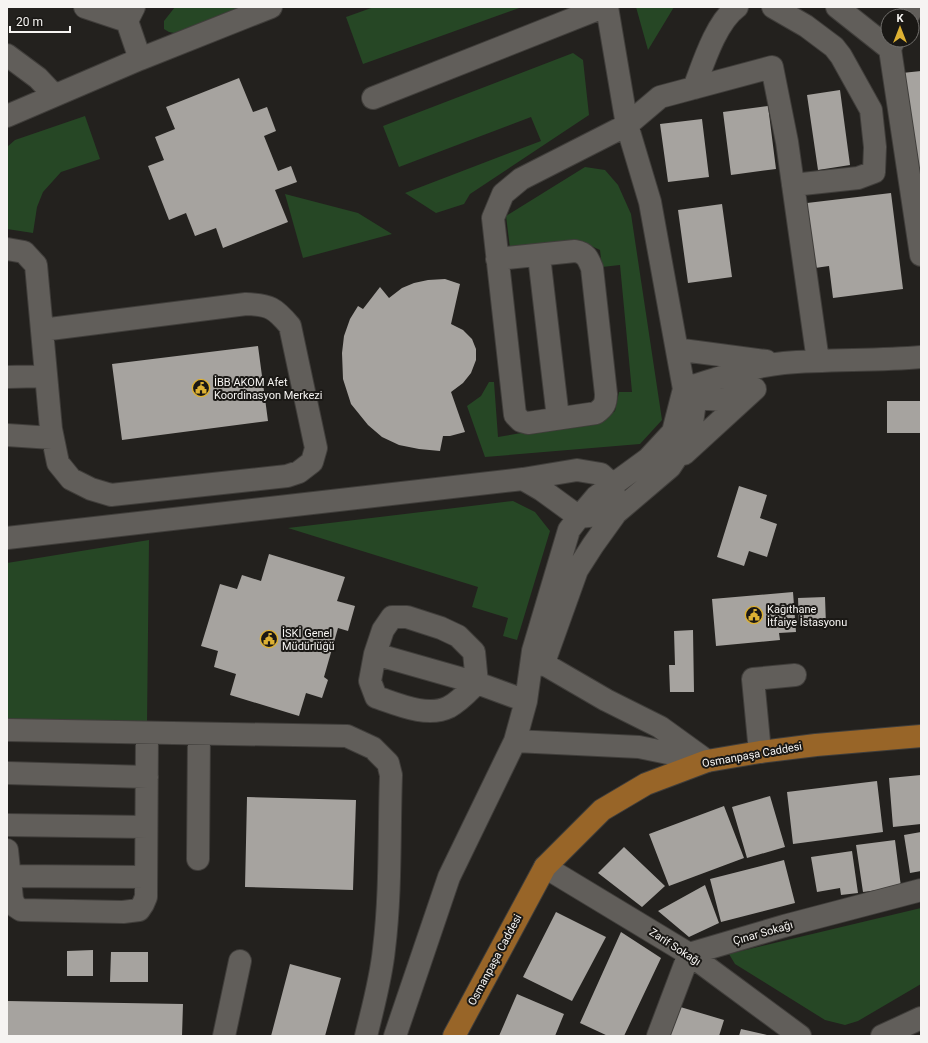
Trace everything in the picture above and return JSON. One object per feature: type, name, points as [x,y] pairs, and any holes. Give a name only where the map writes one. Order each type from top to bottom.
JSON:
[{"type":"main road","name":"Osmanpaşa Caddesi","points":[[454,1036],[545,867],[602,810],[646,784],[707,760],[816,745],[921,736]]},
{"type":"street","points":[[85,7],[130,14],[140,60]]},
{"type":"street","points":[[7,116],[54,95],[271,7]]},
{"type":"street","points":[[373,98],[603,7]]},
{"type":"street","points":[[394,1036],[449,877],[515,741],[526,701],[533,651],[569,530],[596,497],[643,462],[673,432],[692,391],[670,312],[650,202],[627,125],[607,7]]},
{"type":"street","points":[[694,88],[723,22],[731,11],[737,7]]},
{"type":"street","points":[[773,7],[806,26],[834,46],[871,110],[875,147],[874,172],[858,178],[793,185]]},
{"type":"street","points":[[837,7],[880,36]]},
{"type":"street","points":[[893,48],[921,255]]},
{"type":"street","points":[[7,55],[38,78],[54,95]]},
{"type":"street","points":[[497,259],[539,256],[575,251],[585,254],[589,259],[592,268],[606,394],[606,403],[602,409],[589,415],[528,423],[521,421],[515,415],[497,259],[493,218],[503,194],[521,179],[627,125],[660,97],[772,67],[787,142],[818,361]]},
{"type":"street","points":[[7,249],[24,252],[36,265],[46,376],[52,438],[58,463],[71,479],[91,489],[111,495],[287,476],[299,472],[312,462],[316,448],[290,326],[279,312],[264,304],[246,304],[42,330]]},
{"type":"street","points":[[539,256],[558,418]]},
{"type":"street","points":[[670,312],[682,350],[692,391],[690,436],[670,467]]},
{"type":"street","points":[[682,350],[783,363]]},
{"type":"street","points":[[692,391],[745,371],[783,363],[884,360],[921,357]]},
{"type":"street","points":[[526,701],[544,664],[577,570],[616,513],[670,467],[783,363]]},
{"type":"street","points":[[7,377],[46,376]]},
{"type":"street","points":[[692,391],[723,400],[754,389]]},
{"type":"street","points":[[7,435],[52,438]]},
{"type":"street","points":[[7,538],[523,479],[643,462]]},
{"type":"street","points":[[578,470],[601,474],[613,485],[616,513]]},
{"type":"street","points":[[523,479],[542,490],[579,517],[616,513]]},
{"type":"street","points":[[392,617],[407,617],[441,628],[458,636],[474,652],[477,683],[463,697],[447,708],[428,711],[409,708],[376,697],[370,681],[375,654],[383,630],[392,617]]},
{"type":"street","points":[[375,654],[477,683],[526,701]]},
{"type":"street","points":[[544,664],[606,700],[660,727],[707,760]]},
{"type":"street","points":[[760,752],[752,679],[795,675]]},
{"type":"street","points":[[7,730],[347,736],[373,748],[388,762],[391,775],[388,897],[384,948],[378,988],[366,1036]]},
{"type":"street","points":[[7,850],[12,899],[15,906],[21,910],[123,912],[139,910],[146,897],[147,733]]},
{"type":"street","points":[[198,859],[199,734]]},
{"type":"street","points":[[515,741],[639,747],[707,760]]},
{"type":"street","points":[[7,773],[147,777]]},
{"type":"street","points":[[7,825],[146,827]]},
{"type":"street","name":"Zarif Sokağı","points":[[545,867],[689,954],[800,1036]]},
{"type":"street","points":[[10,876],[146,877]]},
{"type":"street","name":"Çınar Sokağı","points":[[689,954],[784,926],[921,890]]},
{"type":"street","points":[[658,1036],[689,954]]},
{"type":"street","points":[[224,1036],[240,961]]},
{"type":"street","points":[[882,1036],[921,1018]]},
{"type":"green space","points":[[175,7],[247,7],[174,33],[164,29],[164,21]]},
{"type":"green space","points":[[374,7],[522,7],[363,64],[346,17]]},
{"type":"green space","points":[[636,7],[674,7],[648,50]]},
{"type":"green space","points":[[573,53],[583,60],[589,115],[470,194],[464,204],[436,213],[405,193],[541,141],[531,117],[399,167],[383,126]]},
{"type":"green space","points":[[85,116],[100,159],[61,172],[43,192],[37,207],[33,233],[7,229],[7,147],[15,140]]},
{"type":"green space","points":[[585,167],[605,170],[618,185],[631,214],[662,420],[640,444],[485,457],[467,406],[481,396],[489,382],[494,382],[498,437],[539,430],[601,423],[615,411],[619,392],[632,392],[620,265],[602,267],[600,250],[578,240],[510,248],[506,216]]},
{"type":"green space","points":[[285,194],[358,213],[392,234],[303,258]]},
{"type":"green space","points":[[513,501],[535,512],[550,531],[517,640],[503,636],[508,618],[472,607],[478,587],[288,528]]},
{"type":"green space","points":[[149,540],[147,724],[7,720],[7,563]]},
{"type":"green space","points":[[921,908],[921,984],[858,1021],[845,1025],[825,1020],[735,964],[729,954]]},
{"type":"building","points":[[921,71],[921,202],[902,73]]},
{"type":"building","points":[[239,78],[253,112],[267,107],[276,131],[264,136],[278,171],[291,166],[297,182],[275,190],[288,222],[223,248],[216,228],[195,236],[186,213],[169,220],[148,166],[164,160],[155,137],[175,129],[166,107]]},
{"type":"building","points":[[840,90],[850,165],[818,170],[807,95]]},
{"type":"building","points":[[768,106],[776,169],[731,175],[723,112]]},
{"type":"building","points":[[702,119],[709,177],[668,182],[660,124]]},
{"type":"building","points":[[891,193],[903,289],[833,298],[829,266],[815,268],[807,203]]},
{"type":"building","points":[[722,204],[732,277],[688,283],[678,210]]},
{"type":"building","points":[[445,279],[460,284],[451,324],[463,330],[472,339],[476,349],[476,360],[471,373],[463,383],[451,392],[465,432],[450,436],[443,436],[440,451],[399,445],[382,437],[368,425],[351,404],[343,379],[342,353],[344,336],[350,319],[358,306],[363,309],[380,287],[389,298],[402,288],[414,283]]},
{"type":"building","points":[[258,346],[268,421],[122,440],[112,364]]},
{"type":"building","points":[[887,401],[921,401],[921,433],[887,433]]},
{"type":"building","points":[[739,486],[767,495],[760,518],[777,524],[767,557],[749,551],[744,566],[717,557]]},
{"type":"building","name":"İSKİ Genel Müdürlüğü","points":[[269,554],[345,577],[337,601],[355,606],[348,631],[338,628],[324,677],[328,680],[322,698],[306,693],[299,716],[230,695],[236,674],[214,667],[218,651],[201,646],[220,584],[237,589],[242,575],[261,581]]},
{"type":"building","name":"Kağıthane İtfaiye İstasyonu","points":[[793,592],[796,632],[779,633],[780,640],[716,646],[712,599]]},
{"type":"building","points":[[825,597],[826,625],[799,626],[798,598]]},
{"type":"building","points":[[693,630],[694,692],[670,692],[669,665],[675,665],[674,631]]},
{"type":"building","points":[[921,775],[921,824],[893,827],[889,778]]},
{"type":"building","points":[[877,781],[883,832],[793,844],[787,792]]},
{"type":"building","points":[[770,796],[785,847],[747,858],[732,807]]},
{"type":"building","points":[[247,797],[356,800],[353,890],[245,887]]},
{"type":"building","points":[[724,806],[744,858],[669,886],[649,834]]},
{"type":"building","points":[[921,832],[921,871],[910,873],[904,835]]},
{"type":"building","points":[[895,840],[901,887],[863,892],[856,845]]},
{"type":"building","points":[[624,847],[665,886],[642,907],[598,873]]},
{"type":"building","points":[[852,851],[858,893],[841,895],[840,888],[817,892],[811,857]]},
{"type":"building","points":[[784,860],[795,903],[721,922],[710,879]]},
{"type":"building","points":[[705,885],[719,923],[689,937],[658,911]]},
{"type":"building","points":[[556,912],[606,937],[572,1001],[523,977]]},
{"type":"building","points":[[621,932],[661,958],[624,1036],[608,1036],[580,1023]]},
{"type":"building","points":[[93,950],[93,976],[67,976],[67,951]]},
{"type":"building","points":[[111,952],[148,952],[148,982],[110,982]]},
{"type":"building","points":[[290,964],[341,978],[325,1036],[271,1036]]},
{"type":"building","points":[[517,994],[564,1014],[555,1036],[499,1036]]},
{"type":"building","points":[[7,1001],[183,1004],[182,1036],[7,1036]]},
{"type":"building","points":[[677,1006],[724,1020],[719,1036],[667,1036]]},
{"type":"building","points":[[741,1029],[767,1035],[767,1036],[739,1036]]},
{"type":"place","name":"İBB AKOM Afet Koordinasyon Merkezi","points":[[201,388]]},
{"type":"place","name":"Kağıthane İtfaiye İstasyonu","points":[[754,615]]},
{"type":"place","name":"İSKİ Genel Müdürlüğü","points":[[269,639]]}]
